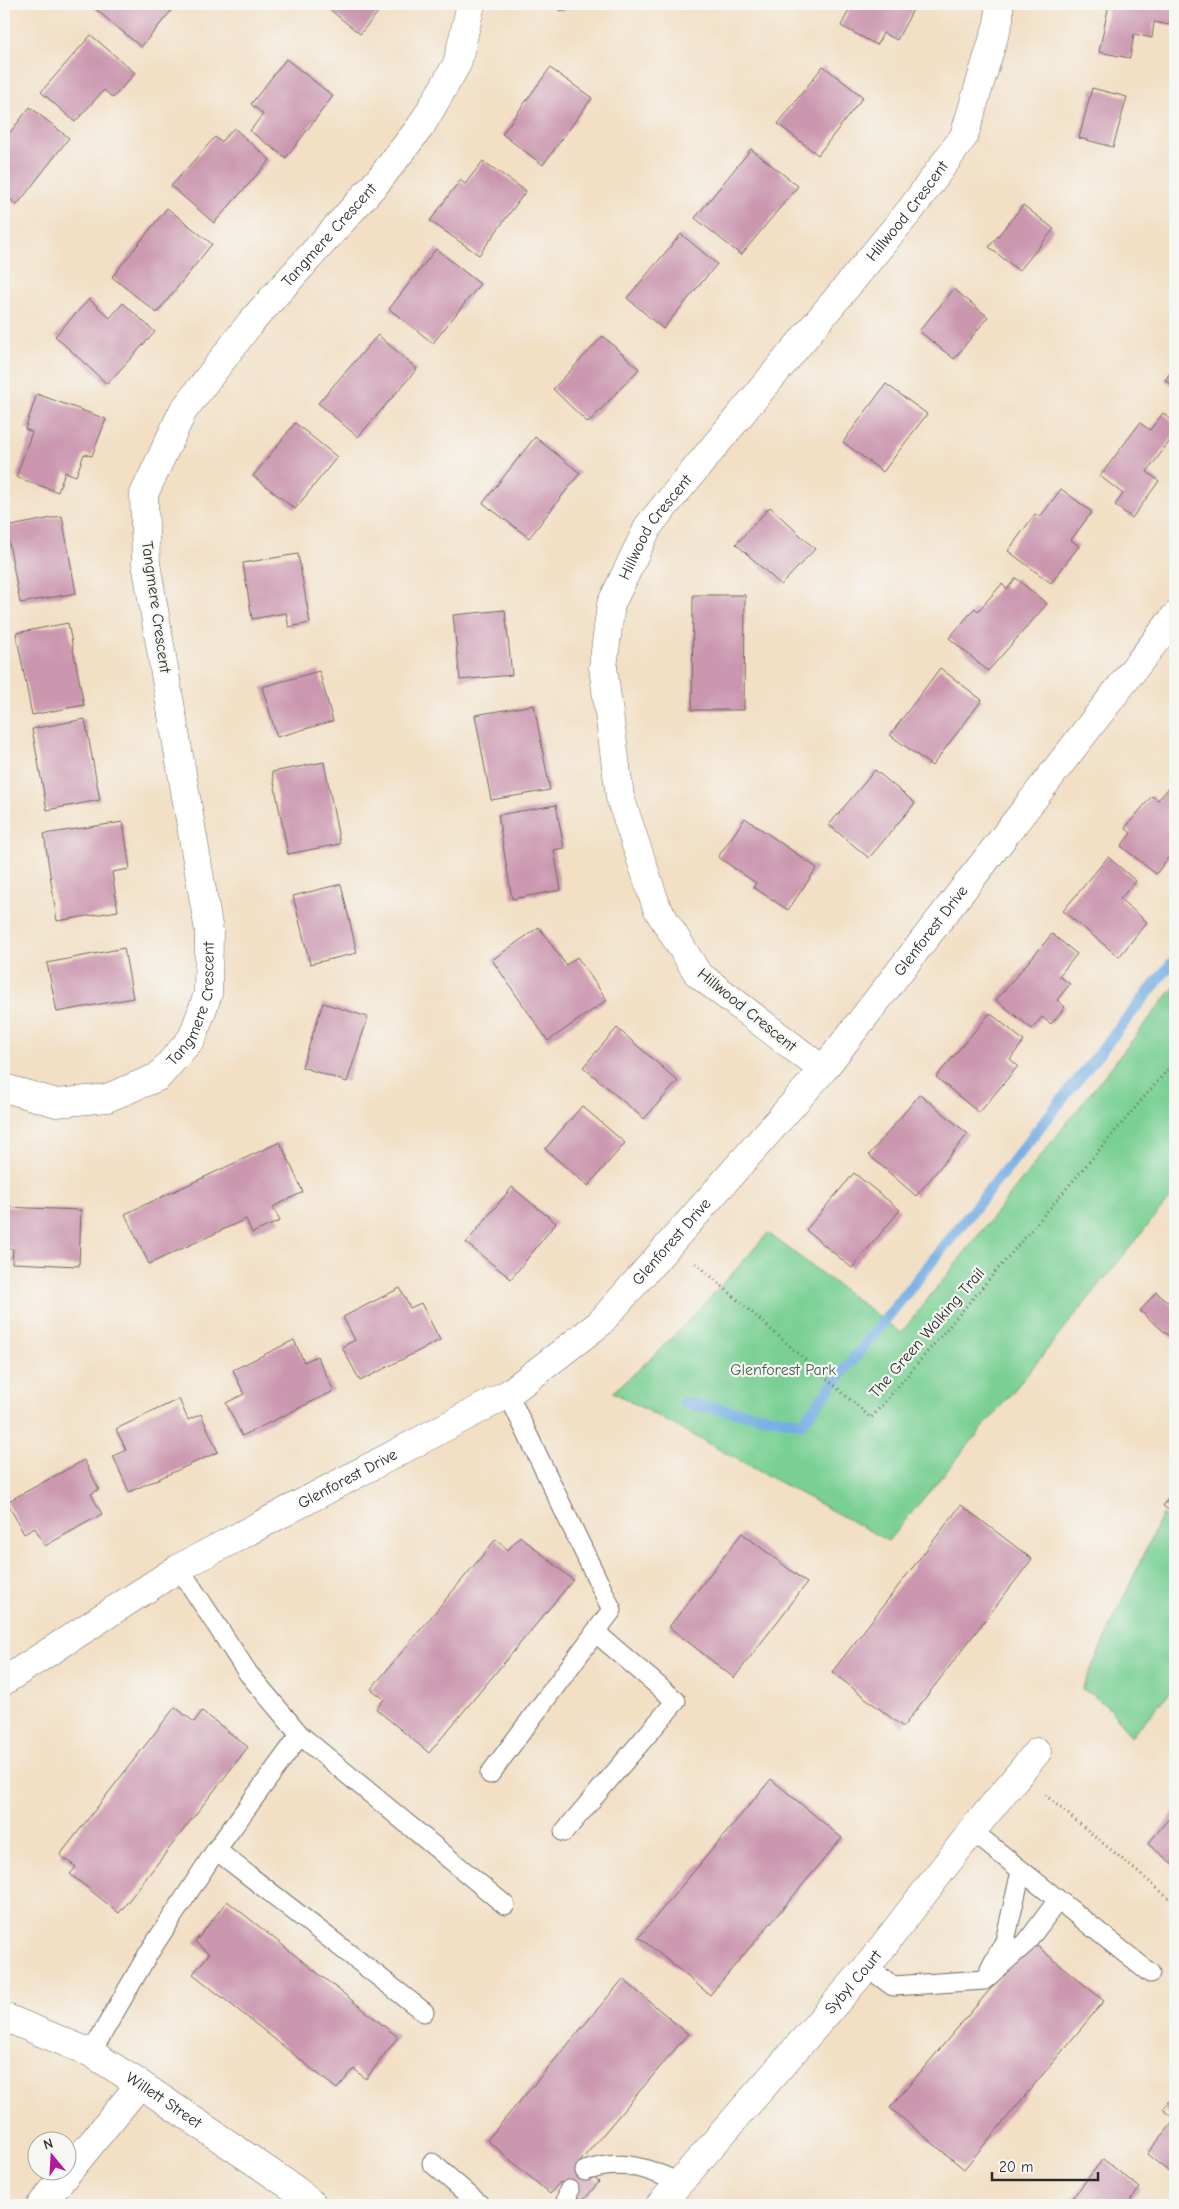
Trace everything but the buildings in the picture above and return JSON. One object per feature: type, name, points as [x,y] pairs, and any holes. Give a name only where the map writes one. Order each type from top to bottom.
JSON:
[{"type":"street","name":"Tangmere Crescent","points":[[4,1088],[57,1103],[106,1098],[158,1077],[192,1038],[208,994],[209,931],[146,563],[144,494],[188,404],[251,322],[378,181],[421,126],[456,64],[470,4]]},
{"type":"street","name":"Hillwood Crescent","points":[[823,1070],[698,974],[657,908],[620,797],[603,667],[610,604],[649,525],[912,208],[964,136],[999,20],[999,4]]},
{"type":"street","name":"Glenforest Drive","points":[[4,1681],[179,1568],[508,1394],[598,1324],[823,1070],[1175,616]]},
{"type":"street","name":"Sybyl Court","points":[[660,2205],[867,1967],[972,1831],[1037,1752]]},
{"type":"street","name":"Willett Street","points":[[4,2017],[91,2053],[296,2190],[313,2205]]},
{"type":"street","points":[[41,2205],[140,2084]]},
{"type":"lane","points":[[490,1774],[612,1610],[508,1394]]},
{"type":"lane","points":[[179,1568],[248,1674],[300,1735],[505,1905]]},
{"type":"lane","points":[[564,1832],[676,1701],[596,1632]]},
{"type":"lane","points":[[91,2053],[148,1954],[216,1850],[300,1735]]},
{"type":"lane","points":[[972,1831],[1150,1973]]},
{"type":"lane","points":[[216,1850],[424,2012]]},
{"type":"lane","points":[[984,1980],[1005,1941],[1021,1871]]},
{"type":"lane","points":[[867,1967],[892,1986],[984,1980],[1026,1943],[1058,1900]]},
{"type":"lane","points":[[432,2162],[480,2205]]},
{"type":"lane","points":[[586,2171],[600,2166],[636,2167],[652,2170],[679,2183]]},
{"type":"path","name":"The Green Walking Trail","points":[[671,1242],[870,1418],[1175,1062]]},
{"type":"path","points":[[1019,1774],[1175,1903]]},
{"type":"green space","name":"Glenforest Park","points":[[1175,986],[1175,1192],[1016,1388],[888,1541],[613,1392],[674,1335],[768,1233],[901,1333]]},
{"type":"green space","points":[[1162,1514],[1175,1526],[1175,1686],[1131,1737],[1110,1710],[1098,1699],[1082,1689]]},
{"type":"waterway","points":[[684,1403],[802,1423],[1175,959]]}]
